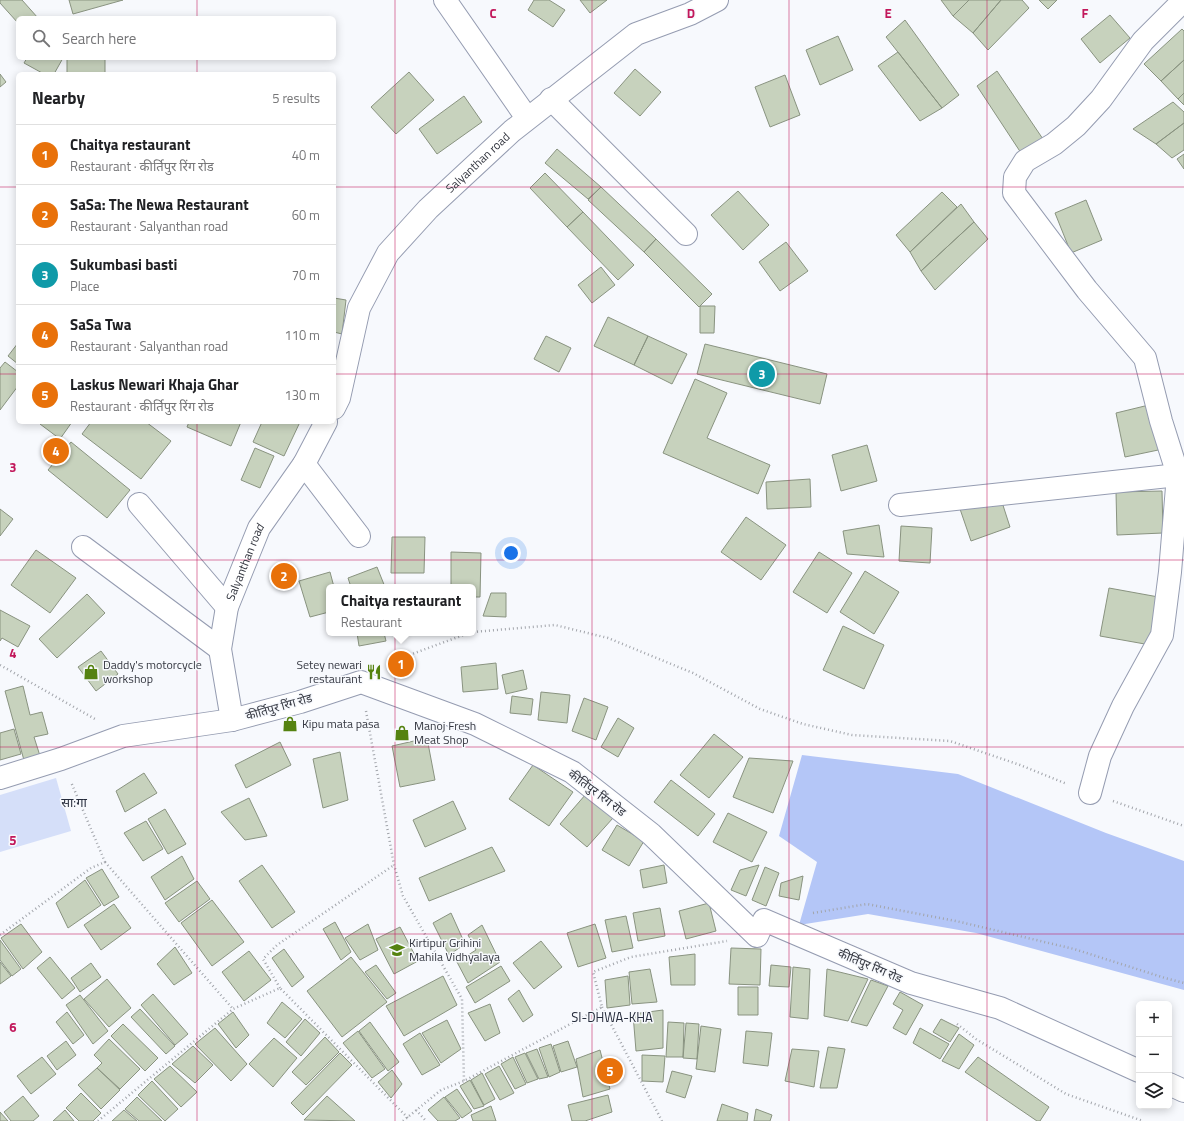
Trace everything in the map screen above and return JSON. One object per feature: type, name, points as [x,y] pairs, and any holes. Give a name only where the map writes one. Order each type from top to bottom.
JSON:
[{"type":"street","points":[[445,0],[527,118]]},
{"type":"street","name":"Salyanthan road","points":[[336,404],[339,398],[359,308],[388,253],[428,208],[527,118],[636,34],[690,14],[718,0]]},
{"type":"street","points":[[1090,792],[1100,756],[1123,706],[1162,635],[1170,572],[1178,475],[1145,358],[1087,290],[1014,193],[1015,177],[1025,161],[1054,144],[1076,126],[1101,99],[1143,41],[1184,0]]},
{"type":"street","points":[[551,99],[686,234]]},
{"type":"street","name":"Salyanthan road","points":[[232,720],[220,649],[228,607],[259,528],[304,464],[325,424]]},
{"type":"street","points":[[304,464],[360,536]]},
{"type":"street","points":[[900,505],[1178,475]]},
{"type":"street","points":[[139,504],[228,607]]},
{"type":"street","points":[[83,547],[220,649]]},
{"type":"street","name":"कीर्तिपुर रिंग रोड","points":[[0,778],[61,759],[123,736],[232,720],[300,702],[361,682],[475,724],[572,772],[650,834],[757,936],[764,920],[911,983],[1000,1008],[1136,1070]]},
{"type":"street","points":[[1172,1085],[1184,1091]]},
{"type":"path","points":[[476,632],[555,625],[608,638],[693,673],[760,709],[803,724],[852,735],[950,741],[1020,765],[1103,798],[1184,826]]},
{"type":"path","points":[[461,636],[412,654],[361,682],[394,865],[403,896],[462,999],[464,1081]]},
{"type":"path","points":[[0,665],[123,736]]},
{"type":"path","points":[[61,759],[106,862],[234,1008]]},
{"type":"path","points":[[0,935],[91,868],[106,862]]},
{"type":"path","points":[[394,865],[277,945],[263,959],[280,988],[408,1118]]},
{"type":"path","points":[[808,914],[867,904],[956,920],[1074,949],[1184,983]]},
{"type":"path","points":[[662,1121],[602,1007],[593,972],[631,957],[757,936]]},
{"type":"path","points":[[98,1121],[234,1008],[280,988]]},
{"type":"path","points":[[403,1121],[442,1090],[464,1081],[602,1007]]},
{"type":"path","points":[[957,1024],[976,1038],[1066,1094],[1143,1121]]},
{"type":"path","points":[[416,1110],[426,1121]]},
{"type":"shaded area","points":[[802,755],[958,774],[1106,833],[1184,861],[1184,990],[976,933],[868,914],[799,925],[817,862],[779,836]]},
{"type":"shaded area","points":[[56,778],[71,831],[0,852],[0,795]]},
{"type":"building","points":[[0,0],[22,0],[36,16],[16,16],[16,21],[0,3]]},
{"type":"building","points":[[69,0],[123,0],[73,14]]},
{"type":"building","points":[[534,0],[549,0],[565,10],[553,27],[528,10]]},
{"type":"building","points":[[580,0],[607,0],[590,13]]},
{"type":"building","points":[[941,0],[969,0],[953,16]]},
{"type":"building","points":[[969,0],[1001,0],[973,33],[953,16]]},
{"type":"building","points":[[1001,0],[1022,0],[1029,8],[988,50],[973,33]]},
{"type":"building","points":[[1039,0],[1057,0],[1048,9]]},
{"type":"building","points":[[1110,15],[1130,38],[1100,63],[1081,39]]},
{"type":"building","points":[[905,20],[959,95],[942,108],[886,37]]},
{"type":"building","points":[[1182,29],[1184,31],[1184,60],[1161,81],[1144,64]]},
{"type":"building","points":[[838,36],[853,70],[820,85],[806,50]]},
{"type":"building","points":[[898,52],[942,108],[920,121],[878,66]]},
{"type":"building","points":[[26,60],[62,60],[55,72],[40,72],[24,63]]},
{"type":"building","points":[[67,60],[105,60],[105,72],[67,72]]},
{"type":"building","points":[[1184,60],[1184,93],[1178,99],[1161,81]]},
{"type":"building","points":[[635,69],[661,92],[640,116],[614,93]]},
{"type":"building","points":[[997,71],[1047,145],[1023,156],[977,86]]},
{"type":"building","points":[[409,72],[434,100],[396,134],[371,107]]},
{"type":"building","points":[[0,74],[6,82],[0,87]]},
{"type":"building","points":[[785,75],[800,115],[770,127],[755,87]]},
{"type":"building","points":[[1184,93],[1184,105],[1178,99]]},
{"type":"building","points":[[464,96],[482,122],[437,154],[419,129]]},
{"type":"building","points":[[1173,102],[1184,112],[1184,123],[1156,144],[1133,129]]},
{"type":"building","points":[[1184,123],[1184,150],[1172,158],[1156,144]]},
{"type":"building","points":[[557,149],[601,187],[588,199],[545,163]]},
{"type":"building","points":[[1184,154],[1184,169],[1177,159]]},
{"type":"building","points":[[545,173],[583,212],[567,227],[530,188]]},
{"type":"building","points":[[601,187],[656,239],[644,252],[588,200]]},
{"type":"building","points":[[738,191],[769,225],[743,250],[711,215]]},
{"type":"building","points":[[942,192],[957,207],[910,252],[896,235]]},
{"type":"building","points":[[1086,200],[1102,240],[1071,253],[1055,213]]},
{"type":"building","points":[[961,204],[974,222],[921,271],[910,252]]},
{"type":"building","points":[[583,212],[634,265],[618,280],[567,227]]},
{"type":"building","points":[[974,222],[988,239],[935,290],[921,271]]},
{"type":"building","points":[[656,239],[712,294],[699,307],[644,252]]},
{"type":"building","points":[[786,242],[808,271],[780,291],[759,262]]},
{"type":"building","points":[[601,267],[615,285],[592,303],[578,285]]},
{"type":"building","points":[[336,298],[346,300],[342,334],[336,332]]},
{"type":"building","points":[[700,306],[715,306],[714,333],[700,333]]},
{"type":"building","points":[[608,317],[648,336],[634,365],[594,346]]},
{"type":"building","points":[[546,336],[571,348],[559,372],[534,359]]},
{"type":"building","points":[[648,336],[687,354],[672,384],[634,365]]},
{"type":"building","points":[[705,344],[827,374],[820,404],[697,374]]},
{"type":"building","points":[[16,346],[16,362],[8,356]]},
{"type":"building","points":[[5,362],[16,370],[16,389],[0,410],[0,368]]},
{"type":"building","points":[[695,379],[727,393],[707,438],[770,465],[758,494],[663,453]]},
{"type":"building","points":[[1153,404],[1163,449],[1125,457],[1116,413]]},
{"type":"building","points":[[40,424],[71,424],[60,439]]},
{"type":"building","points":[[90,424],[149,424],[171,441],[141,479],[82,434]]},
{"type":"building","points":[[188,424],[240,424],[231,446],[187,427]]},
{"type":"building","points":[[261,424],[299,424],[284,456],[253,442]]},
{"type":"building","points":[[71,442],[130,490],[107,518],[48,470]]},
{"type":"building","points":[[867,445],[877,481],[841,491],[832,455]]},
{"type":"building","points":[[255,448],[274,456],[260,488],[241,480]]},
{"type":"building","points":[[810,479],[811,507],[767,509],[766,482]]},
{"type":"building","points":[[1162,491],[1163,533],[1117,535],[1116,492]]},
{"type":"building","points":[[1000,496],[1010,527],[971,541],[960,509]]},
{"type":"building","points":[[0,509],[13,519],[0,536]]},
{"type":"building","points":[[746,517],[786,545],[761,580],[721,552]]},
{"type":"building","points":[[879,525],[884,557],[847,554],[843,531]]},
{"type":"building","points":[[901,526],[932,528],[930,563],[899,561]]},
{"type":"building","points":[[392,537],[425,537],[424,573],[391,573]]},
{"type":"building","points":[[36,550],[76,578],[50,613],[11,585]]},
{"type":"building","points":[[451,552],[481,553],[480,597],[476,597],[476,584],[451,584]]},
{"type":"building","points":[[819,552],[852,573],[827,613],[793,592]]},
{"type":"building","points":[[377,567],[384,584],[350,584],[348,578]]},
{"type":"building","points":[[865,571],[899,592],[874,634],[840,612]]},
{"type":"building","points":[[330,572],[333,584],[326,584],[326,613],[310,617],[299,581]]},
{"type":"building","points":[[1109,588],[1164,598],[1156,646],[1100,636]]},
{"type":"building","points":[[491,593],[506,593],[506,617],[483,616]]},
{"type":"building","points":[[87,594],[105,613],[57,658],[39,639]]},
{"type":"building","points":[[0,610],[30,626],[18,647],[2,638],[0,641]]},
{"type":"building","points":[[843,626],[884,645],[864,689],[823,670]]},
{"type":"building","points":[[357,636],[385,636],[386,641],[359,646]]},
{"type":"building","points":[[101,651],[118,674],[96,691],[78,667]]},
{"type":"building","points":[[496,663],[498,689],[463,692],[461,667]]},
{"type":"building","points":[[523,670],[527,689],[506,694],[502,675]]},
{"type":"building","points":[[23,686],[30,715],[42,712],[48,734],[34,737],[41,759],[25,764],[5,691]]},
{"type":"building","points":[[541,692],[570,695],[567,723],[538,720]]},
{"type":"building","points":[[512,696],[533,699],[531,715],[510,713]]},
{"type":"building","points":[[584,698],[608,707],[596,740],[572,731]]},
{"type":"building","points":[[618,718],[634,728],[618,757],[601,747]]},
{"type":"building","points":[[14,729],[21,754],[0,760],[0,733]]},
{"type":"building","points":[[714,734],[743,757],[709,798],[680,775]]},
{"type":"building","points":[[427,738],[435,780],[400,787],[392,746]]},
{"type":"building","points":[[280,742],[291,765],[246,788],[235,765]]},
{"type":"building","points":[[340,752],[348,800],[323,808],[313,759]]},
{"type":"building","points":[[749,758],[793,761],[773,813],[733,797]]},
{"type":"building","points":[[533,765],[573,792],[549,826],[509,799]]},
{"type":"building","points":[[144,773],[157,793],[125,812],[116,791]]},
{"type":"building","points":[[671,780],[715,814],[698,836],[654,802]]},
{"type":"building","points":[[586,794],[613,818],[587,847],[560,824]]},
{"type":"building","points":[[249,798],[267,836],[245,840],[221,812]]},
{"type":"building","points":[[453,801],[466,829],[425,847],[413,820]]},
{"type":"building","points":[[165,809],[186,844],[168,854],[148,819]]},
{"type":"building","points":[[728,813],[767,832],[752,862],[713,842]]},
{"type":"building","points":[[146,821],[163,849],[143,861],[124,833]]},
{"type":"building","points":[[617,825],[644,841],[629,866],[602,850]]},
{"type":"building","points":[[492,847],[505,871],[429,901],[419,878]]},
{"type":"building","points":[[182,856],[194,879],[165,900],[151,877]]},
{"type":"building","points":[[262,865],[295,912],[272,928],[239,881]]},
{"type":"building","points":[[664,865],[667,883],[643,888],[640,870]]},
{"type":"building","points":[[759,865],[746,896],[731,890],[740,870]]},
{"type":"building","points":[[765,867],[779,873],[766,906],[752,900]]},
{"type":"building","points":[[102,869],[119,897],[104,906],[86,878]]},
{"type":"building","points":[[803,876],[799,900],[779,896],[781,883]]},
{"type":"building","points":[[85,880],[101,905],[68,928],[56,903]]},
{"type":"building","points":[[197,881],[210,899],[179,922],[165,903]]},
{"type":"building","points":[[212,900],[244,942],[212,966],[181,923]]},
{"type":"building","points":[[709,903],[716,931],[686,939],[679,911]]},
{"type":"building","points":[[114,904],[131,928],[101,950],[84,925]]},
{"type":"building","points":[[660,908],[665,936],[638,941],[633,913]]},
{"type":"building","points":[[451,913],[465,944],[449,955],[433,923]]},
{"type":"building","points":[[626,916],[633,948],[612,952],[605,920]]},
{"type":"building","points":[[335,922],[351,952],[341,960],[323,929]]},
{"type":"building","points":[[21,924],[42,952],[23,969],[1,938]]},
{"type":"building","points":[[368,924],[378,950],[360,960],[345,938]]},
{"type":"building","points":[[595,924],[606,958],[578,967],[567,933]]},
{"type":"building","points":[[482,925],[500,962],[468,983],[457,962],[476,950],[468,935]]},
{"type":"building","name":"Kirtipur Grihini Mahila Vidhyalaya","points":[[400,927],[418,961],[394,974],[376,939]]},
{"type":"building","points":[[0,940],[21,969],[12,976],[0,960]]},
{"type":"building","points":[[541,941],[562,967],[534,989],[513,963]]},
{"type":"building","points":[[175,947],[192,973],[174,985],[157,964]]},
{"type":"building","points":[[731,948],[761,949],[760,985],[729,984]]},
{"type":"building","points":[[284,949],[304,977],[292,987],[272,958]]},
{"type":"building","points":[[249,951],[271,980],[244,1001],[222,972]]},
{"type":"building","points":[[695,954],[695,985],[671,985],[669,957]]},
{"type":"building","points":[[50,957],[75,988],[62,999],[37,968]]},
{"type":"building","points":[[351,957],[387,1002],[342,1037],[307,991]]},
{"type":"building","points":[[0,962],[11,976],[0,984]]},
{"type":"building","points":[[91,963],[101,977],[80,992],[71,978]]},
{"type":"building","points":[[376,965],[396,993],[387,999],[365,972]]},
{"type":"building","points":[[771,965],[791,967],[789,987],[769,986]]},
{"type":"building","points":[[501,966],[510,981],[475,1003],[466,987]]},
{"type":"building","points":[[793,967],[810,969],[808,1019],[790,1017]]},
{"type":"building","points":[[650,969],[657,1002],[632,1004],[629,972]]},
{"type":"building","points":[[827,969],[868,979],[848,1021],[824,1016]]},
{"type":"building","points":[[443,976],[457,1005],[404,1036],[386,1006]]},
{"type":"building","points":[[628,976],[630,1005],[607,1008],[605,980]]},
{"type":"building","points":[[107,979],[131,1008],[109,1027],[84,999]]},
{"type":"building","points":[[871,980],[888,986],[867,1026],[851,1022]]},
{"type":"building","points":[[738,987],[758,987],[758,1015],[738,1015]]},
{"type":"building","points":[[519,990],[533,1015],[523,1022],[508,999]]},
{"type":"building","points":[[900,992],[923,1005],[906,1035],[893,1028],[903,1010],[893,1004]]},
{"type":"building","points":[[153,994],[188,1034],[175,1045],[141,1005]]},
{"type":"building","points":[[80,995],[108,1031],[93,1044],[66,1005]]},
{"type":"building","points":[[282,1002],[302,1019],[285,1038],[267,1023]]},
{"type":"building","points":[[490,1004],[500,1033],[485,1041],[468,1013]]},
{"type":"building","points":[[140,1009],[175,1046],[166,1054],[131,1017]]},
{"type":"building","points":[[663,1010],[663,1048],[636,1051],[633,1014]]},
{"type":"building","points":[[67,1012],[84,1035],[73,1044],[56,1022]]},
{"type":"building","points":[[233,1012],[249,1035],[236,1048],[218,1024]]},
{"type":"building","points":[[305,1019],[320,1033],[301,1056],[286,1042]]},
{"type":"building","points":[[941,1019],[959,1028],[950,1042],[933,1032]]},
{"type":"building","points":[[447,1020],[461,1049],[441,1063],[422,1033]]},
{"type":"building","points":[[370,1022],[399,1062],[388,1071],[359,1031]]},
{"type":"building","points":[[668,1022],[684,1023],[683,1057],[666,1057]]},
{"type":"building","points":[[686,1023],[699,1024],[697,1059],[683,1058]]},
{"type":"building","points":[[123,1024],[158,1058],[145,1071],[111,1036]]},
{"type":"building","points":[[701,1026],[721,1029],[715,1072],[696,1069]]},
{"type":"building","points":[[215,1028],[247,1064],[231,1081],[195,1044]]},
{"type":"building","points":[[920,1028],[949,1044],[940,1059],[913,1043]]},
{"type":"building","points":[[358,1031],[385,1069],[372,1078],[343,1043]]},
{"type":"building","points":[[746,1031],[772,1033],[768,1066],[743,1063]]},
{"type":"building","points":[[420,1033],[440,1065],[422,1075],[403,1044]]},
{"type":"building","points":[[959,1034],[974,1045],[959,1069],[942,1061]]},
{"type":"building","points":[[325,1037],[339,1052],[306,1085],[292,1072]]},
{"type":"building","points":[[274,1038],[297,1058],[273,1087],[249,1064]]},
{"type":"building","points":[[109,1039],[140,1069],[120,1089],[97,1068],[102,1063],[94,1055]]},
{"type":"building","points":[[66,1041],[76,1055],[57,1070],[47,1056]]},
{"type":"building","points":[[568,1041],[577,1067],[561,1072],[553,1046]]},
{"type":"building","points":[[551,1044],[560,1072],[549,1077],[539,1048]]},
{"type":"building","points":[[193,1046],[213,1065],[195,1083],[172,1064]]},
{"type":"building","points":[[828,1047],[845,1049],[837,1088],[820,1088]]},
{"type":"building","points":[[537,1049],[548,1077],[539,1079],[526,1053]]},
{"type":"building","points":[[792,1049],[819,1051],[814,1087],[785,1081]]},
{"type":"building","points":[[600,1050],[610,1089],[583,1097],[576,1059]]},
{"type":"building","points":[[340,1053],[352,1065],[303,1115],[291,1103]]},
{"type":"building","points":[[525,1053],[538,1079],[527,1083],[515,1057]]},
{"type":"building","points":[[642,1055],[665,1056],[663,1082],[642,1081]]},
{"type":"building","points":[[42,1057],[56,1074],[31,1094],[17,1076]]},
{"type":"building","points":[[513,1057],[526,1084],[515,1089],[501,1064]]},
{"type":"building","points":[[978,1057],[1049,1107],[1040,1121],[1037,1121],[965,1072]]},
{"type":"building","points":[[170,1066],[197,1092],[181,1107],[154,1079]]},
{"type":"building","points":[[499,1066],[514,1093],[500,1100],[485,1074]]},
{"type":"building","points":[[97,1068],[120,1090],[101,1109],[78,1085]]},
{"type":"building","points":[[392,1070],[402,1084],[391,1098],[378,1082]]},
{"type":"building","points":[[672,1071],[692,1076],[685,1098],[666,1092]]},
{"type":"building","points":[[482,1073],[495,1099],[484,1105],[471,1080]]},
{"type":"building","points":[[470,1080],[484,1106],[474,1109],[460,1086]]},
{"type":"building","points":[[152,1081],[178,1109],[165,1121],[138,1095]]},
{"type":"building","points":[[457,1089],[472,1111],[462,1118],[445,1097]]},
{"type":"building","points":[[81,1093],[101,1113],[93,1121],[79,1121],[66,1108]]},
{"type":"building","points":[[608,1095],[612,1112],[585,1121],[572,1121],[568,1105]]},
{"type":"building","points":[[23,1096],[39,1116],[33,1121],[11,1121],[4,1112]]},
{"type":"building","points":[[327,1096],[355,1121],[304,1120]]},
{"type":"building","points":[[137,1097],[162,1121],[139,1121],[125,1109]]},
{"type":"building","points":[[444,1097],[460,1118],[455,1121],[438,1121],[428,1110]]},
{"type":"building","points":[[722,1104],[748,1113],[747,1121],[717,1121]]},
{"type":"building","points":[[491,1106],[496,1121],[473,1121],[471,1115]]},
{"type":"building","points":[[756,1109],[772,1115],[770,1121],[754,1121]]},
{"type":"building","points":[[65,1110],[74,1121],[53,1121]]},
{"type":"building","points":[[124,1110],[137,1121],[112,1121]]},
{"type":"building","points":[[0,1112],[8,1121],[0,1121]]},
{"type":"place","name":"Sukumbasi basti","points":[[762,374]]},
{"type":"place","name":"SaSa Twa","points":[[56,451]]},
{"type":"place","name":"SaSa: The Newa Restaurant","points":[[284,576]]},
{"type":"place","name":"Chaitya restaurant","points":[[401,664]]},
{"type":"place","name":"Daddy's motorcycle workshop","points":[[91,672]]},
{"type":"place","name":"Setey newari restaurant","points":[[374,672]]},
{"type":"place","name":"Kipu mata pasa","points":[[290,724]]},
{"type":"place","name":"Manoj Fresh Meat Shop","points":[[402,733]]},
{"type":"place","name":"Kirtipur Grihini Mahila Vidhyalaya","points":[[397,950]]},
{"type":"place","name":"Laskus Newari Khaja Ghar","points":[[610,1071]]},
{"type":"district","name":"सा:गा","points":[[74,802]]},
{"type":"district","name":"SI-DHWA-KHA","points":[[612,1017]]}]
